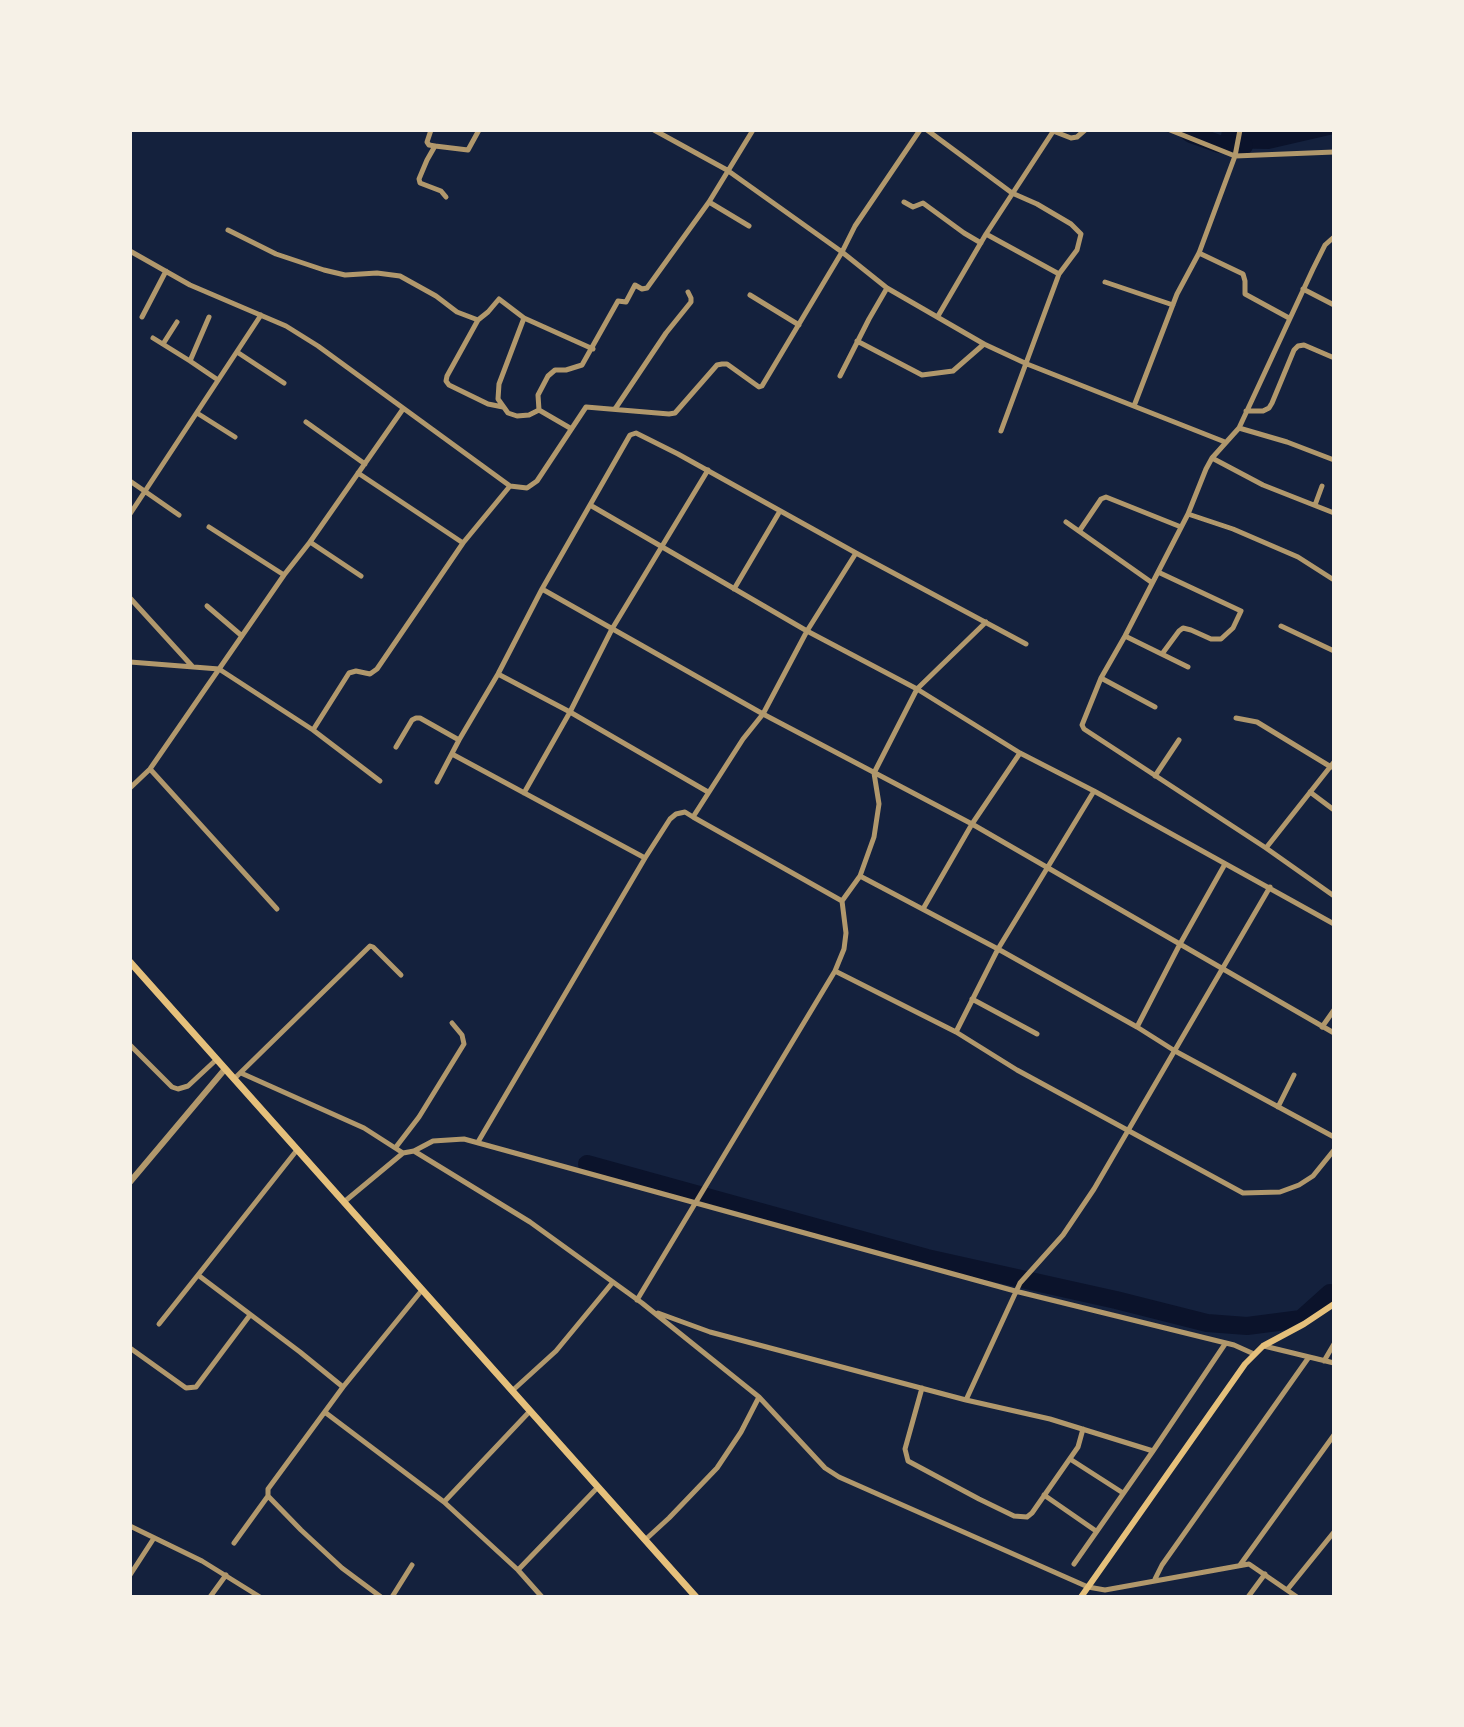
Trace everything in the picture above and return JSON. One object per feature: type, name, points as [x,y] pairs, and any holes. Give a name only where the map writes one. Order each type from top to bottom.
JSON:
[{"type":"main road","points":[[130,962],[696,1597]]},
{"type":"main road","points":[[1081,1597],[1237,1372],[1263,1346],[1334,1304]]},
{"type":"street","points":[[431,130],[429,145],[468,150],[479,130]]},
{"type":"street","points":[[654,130],[727,170],[887,288],[984,344],[1225,442]]},
{"type":"street","points":[[539,410],[538,395],[548,376],[555,370],[582,365],[618,301],[626,302],[635,285],[647,288],[709,202],[753,130]]},
{"type":"street","points":[[130,251],[190,285],[286,326],[510,486],[527,488],[547,467],[586,407],[675,413],[717,365],[722,364],[727,364],[759,387],[762,386],[855,226],[920,130]]},
{"type":"street","points":[[927,130],[1012,193],[1071,224],[1081,234],[1079,245],[1059,274],[1001,431]]},
{"type":"street","points":[[938,316],[986,234],[1053,131],[1071,138],[1085,130]]},
{"type":"street","points":[[1170,130],[1236,153],[1334,152]]},
{"type":"street","points":[[1134,406],[1173,305],[1199,253],[1236,153],[1240,130]]},
{"type":"street","points":[[435,146],[419,181],[441,191],[446,197]]},
{"type":"street","points":[[709,202],[749,226]]},
{"type":"street","points":[[904,202],[913,207],[923,203],[981,243]]},
{"type":"street","points":[[228,230],[276,254],[324,270],[345,275],[377,273],[400,276],[457,312],[478,320]]},
{"type":"street","points":[[986,234],[1059,274]]},
{"type":"street","points":[[1334,237],[1325,245],[1303,289],[1239,428],[1212,458],[1188,514],[1101,678],[1082,726],[1334,896]]},
{"type":"street","points":[[1199,253],[1243,274],[1245,294],[1289,318]]},
{"type":"street","points":[[142,317],[166,271]]},
{"type":"street","points":[[1105,282],[1173,305]]},
{"type":"street","points":[[840,376],[887,288]]},
{"type":"street","points":[[1303,289],[1334,305]]},
{"type":"street","points":[[615,409],[666,333],[691,302],[688,292]]},
{"type":"street","points":[[750,295],[799,325]]},
{"type":"street","points":[[503,407],[488,404],[446,381],[478,320],[499,299],[524,318],[593,349]]},
{"type":"street","points":[[130,514],[261,315]]},
{"type":"street","points":[[190,361],[209,317]]},
{"type":"street","points":[[524,318],[499,384],[498,399],[508,413],[517,416],[539,410]]},
{"type":"street","points":[[163,344],[177,322]]},
{"type":"street","points":[[153,338],[218,380]]},
{"type":"street","points":[[857,341],[922,375],[953,371],[984,344]]},
{"type":"street","points":[[1246,411],[1263,411],[1272,403],[1298,346],[1304,345],[1332,357]]},
{"type":"street","points":[[237,352],[284,383]]},
{"type":"street","points":[[130,788],[150,769],[403,409]]},
{"type":"street","points":[[539,410],[570,428]]},
{"type":"street","points":[[197,413],[235,437]]},
{"type":"street","points":[[306,422],[365,464]]},
{"type":"street","points":[[1239,428],[1334,460]]},
{"type":"street","points":[[437,782],[626,440],[636,433],[1026,644]]},
{"type":"street","points":[[1212,458],[1263,485],[1334,513]]},
{"type":"street","points":[[524,793],[612,629],[708,470]]},
{"type":"street","points":[[358,473],[463,543]]},
{"type":"street","points":[[130,481],[179,515]]},
{"type":"street","points":[[313,730],[349,673],[370,674],[377,669],[463,543],[510,486]]},
{"type":"street","points":[[1315,505],[1322,486]]},
{"type":"street","points":[[1080,530],[1101,499],[1106,497],[1181,527]]},
{"type":"street","points":[[590,505],[807,631],[917,689],[1020,753],[1334,924]]},
{"type":"street","points":[[734,589],[780,511]]},
{"type":"street","points":[[1188,514],[1233,529],[1298,557],[1334,580]]},
{"type":"street","points":[[1066,522],[1151,582]]},
{"type":"street","points":[[209,527],[284,575]]},
{"type":"street","points":[[310,542],[361,576]]},
{"type":"street","points":[[693,817],[743,739],[763,714],[807,631],[856,553]]},
{"type":"street","points":[[1158,572],[1241,611],[1233,628],[1221,639],[1211,639],[1183,628],[1162,654]]},
{"type":"street","points":[[542,589],[763,714],[972,824],[1334,1033]]},
{"type":"street","points":[[130,598],[193,667]]},
{"type":"street","points":[[207,606],[242,636]]},
{"type":"street","points":[[637,1300],[835,971],[844,949],[846,933],[842,901],[860,876],[874,837],[879,804],[874,773],[917,689],[986,622]]},
{"type":"street","points":[[1281,626],[1334,651]]},
{"type":"street","points":[[1125,636],[1188,667]]},
{"type":"street","points":[[130,662],[219,669],[313,730],[380,781]]},
{"type":"street","points":[[498,674],[708,792]]},
{"type":"street","points":[[1101,678],[1155,707]]},
{"type":"street","points":[[396,747],[416,718],[459,740]]},
{"type":"street","points":[[1236,718],[1257,722],[1332,764],[1266,848]]},
{"type":"street","points":[[1155,776],[1179,740]]},
{"type":"street","points":[[923,909],[972,824],[1020,753]]},
{"type":"street","points":[[452,754],[645,858]]},
{"type":"street","points":[[150,769],[277,909]]},
{"type":"street","points":[[956,1032],[998,949],[1094,791]]},
{"type":"street","points":[[1310,792],[1334,810]]},
{"type":"street","points":[[478,1142],[645,858],[676,814],[685,812],[842,901]]},
{"type":"street","points":[[1137,1027],[1225,864]]},
{"type":"street","points":[[860,876],[998,949],[1175,1051],[1334,1137]]},
{"type":"street","points":[[966,1400],[1015,1291],[1073,1222],[1270,887]]},
{"type":"street","points":[[234,1079],[370,946],[401,975]]},
{"type":"street","points":[[835,971],[956,1032],[1017,1070],[1243,1193],[1280,1192],[1299,1185],[1313,1176],[1334,1150]]},
{"type":"street","points":[[972,999],[1037,1034]]},
{"type":"street","points":[[1322,1027],[1334,1010]]},
{"type":"street","points":[[396,1147],[419,1117],[464,1044],[452,1023]]},
{"type":"street","points":[[130,1045],[172,1087],[178,1089],[188,1086],[217,1059]]},
{"type":"street","points":[[130,1182],[225,1069]]},
{"type":"street","points":[[241,1073],[364,1128],[403,1153]]},
{"type":"street","points":[[1278,1107],[1294,1075]]},
{"type":"street","points":[[344,1202],[403,1153],[433,1141],[478,1142],[1015,1291],[1225,1343],[1254,1354]]},
{"type":"street","points":[[159,1324],[297,1150]]},
{"type":"street","points":[[414,1151],[530,1222],[650,1309],[759,1397],[833,1474],[1088,1587],[1105,1590],[1249,1564],[1297,1597]]},
{"type":"street","points":[[198,1275],[343,1387]]},
{"type":"street","points":[[512,1391],[556,1351],[613,1282]]},
{"type":"street","points":[[234,1543],[268,1496],[268,1489],[343,1387],[422,1290]]},
{"type":"street","points":[[650,1309],[710,1332],[1021,1412],[1153,1451]]},
{"type":"street","points":[[130,1348],[186,1388],[196,1387],[250,1315]]},
{"type":"street","points":[[1074,1564],[1225,1343]]},
{"type":"street","points":[[1324,1361],[1334,1344]]},
{"type":"street","points":[[1263,1346],[1334,1363]]},
{"type":"street","points":[[1154,1580],[1309,1357]]},
{"type":"street","points":[[922,1388],[905,1449],[908,1461],[1014,1516],[1027,1517],[1070,1459],[1083,1429]]},
{"type":"street","points":[[645,1540],[717,1468],[759,1397]]},
{"type":"street","points":[[444,1502],[530,1411]]},
{"type":"street","points":[[326,1413],[444,1502],[518,1570],[542,1597]]},
{"type":"street","points":[[1240,1565],[1334,1435]]},
{"type":"street","points":[[1070,1459],[1123,1493]]},
{"type":"street","points":[[518,1570],[598,1487]]},
{"type":"street","points":[[1044,1495],[1096,1531]]},
{"type":"street","points":[[268,1496],[342,1568],[381,1597]]},
{"type":"street","points":[[130,1526],[226,1575],[260,1597]]},
{"type":"street","points":[[1287,1590],[1334,1532]]},
{"type":"street","points":[[130,1575],[154,1538]]},
{"type":"street","points":[[392,1597],[412,1565]]},
{"type":"street","points":[[1248,1597],[1265,1574]]},
{"type":"street","points":[[210,1597],[226,1575]]},
{"type":"water","points":[[1334,130],[1334,134],[1269,149],[1218,148],[1222,131]]},
{"type":"waterway","points":[[1186,130],[1219,144],[1244,146]]},
{"type":"waterway","points":[[587,1164],[927,1258],[1207,1323],[1247,1326],[1301,1319],[1330,1293]]}]
